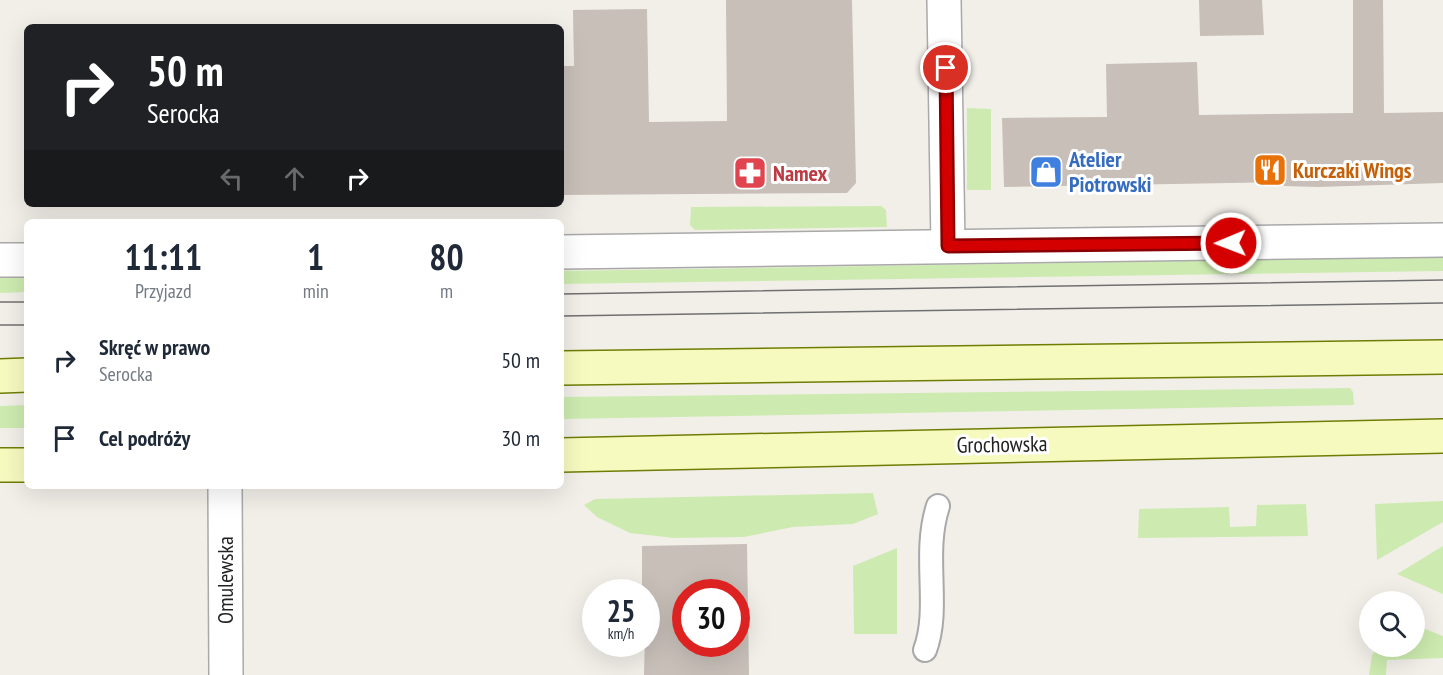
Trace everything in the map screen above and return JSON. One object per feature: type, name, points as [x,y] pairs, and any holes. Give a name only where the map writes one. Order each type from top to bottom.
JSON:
[{"type":"main road","points":[[564,368],[1443,357]]},
{"type":"main road","points":[[0,376],[24,375]]},
{"type":"main road","name":"Grochowska","points":[[564,455],[1443,436]]},
{"type":"main road","points":[[0,465],[24,465]]},
{"type":"street","points":[[944,0],[948,246]]},
{"type":"street","points":[[564,252],[1443,240]]},
{"type":"street","points":[[0,260],[24,260]]},
{"type":"street","name":"Omulewska","points":[[225,489],[226,675]]},
{"type":"lane","points":[[925,650],[931,634],[930,537],[938,506]]},
{"type":"green space","points":[[967,108],[991,109],[991,190],[967,190]]},
{"type":"green space","points":[[881,206],[886,210],[887,227],[695,230],[690,225],[691,207]]},
{"type":"green space","points":[[1443,257],[1443,271],[564,284],[564,271]]},
{"type":"green space","points":[[0,278],[24,278],[24,292],[0,293]]},
{"type":"green space","points":[[1350,388],[1353,392],[1354,405],[564,419],[564,397]]},
{"type":"green space","points":[[24,405],[24,428],[0,428],[0,406]]},
{"type":"green space","points":[[873,493],[878,514],[853,524],[793,527],[744,537],[674,538],[630,533],[597,517],[584,505],[595,499]]},
{"type":"green space","points":[[1443,501],[1443,522],[1377,560],[1375,504]]},
{"type":"green space","points":[[1306,504],[1308,536],[1138,538],[1139,509],[1229,507],[1230,527],[1256,526],[1257,505]]},
{"type":"green space","points":[[1443,546],[1443,594],[1397,574]]},
{"type":"green space","points":[[897,548],[897,634],[854,634],[853,566]]},
{"type":"green space","points":[[1425,629],[1443,636],[1443,658],[1387,660],[1386,675],[1369,675],[1372,657],[1425,657]]},
{"type":"building","points":[[726,0],[852,0],[856,183],[847,193],[564,195],[564,66],[574,66],[573,10],[647,9],[649,122],[727,121]]},
{"type":"building","points":[[1199,0],[1262,0],[1264,35],[1200,36]]},
{"type":"building","points":[[1353,0],[1383,0],[1384,113],[1443,112],[1443,183],[1318,187],[1284,186],[1283,182],[1004,187],[1002,118],[1107,117],[1106,64],[1197,62],[1199,115],[1353,113]]},
{"type":"building","points":[[747,544],[748,579],[672,579],[672,657],[749,657],[749,675],[644,675],[644,657],[660,657],[660,579],[642,579],[642,546]]},
{"type":"tram line","points":[[564,294],[1443,280]]},
{"type":"tram line","points":[[0,302],[24,302]]},
{"type":"tram line","points":[[564,316],[1443,303]]},
{"type":"tram line","points":[[0,325],[24,325]]},
{"type":"place","name":"Kurczaki Wings","points":[[1270,170]]},
{"type":"place","name":"Atelier Piotrowski","points":[[1046,172]]},
{"type":"place","name":"Namex","points":[[750,173]]},
{"type":"route","points":[[946,68],[948,246],[1231,243]]}]
